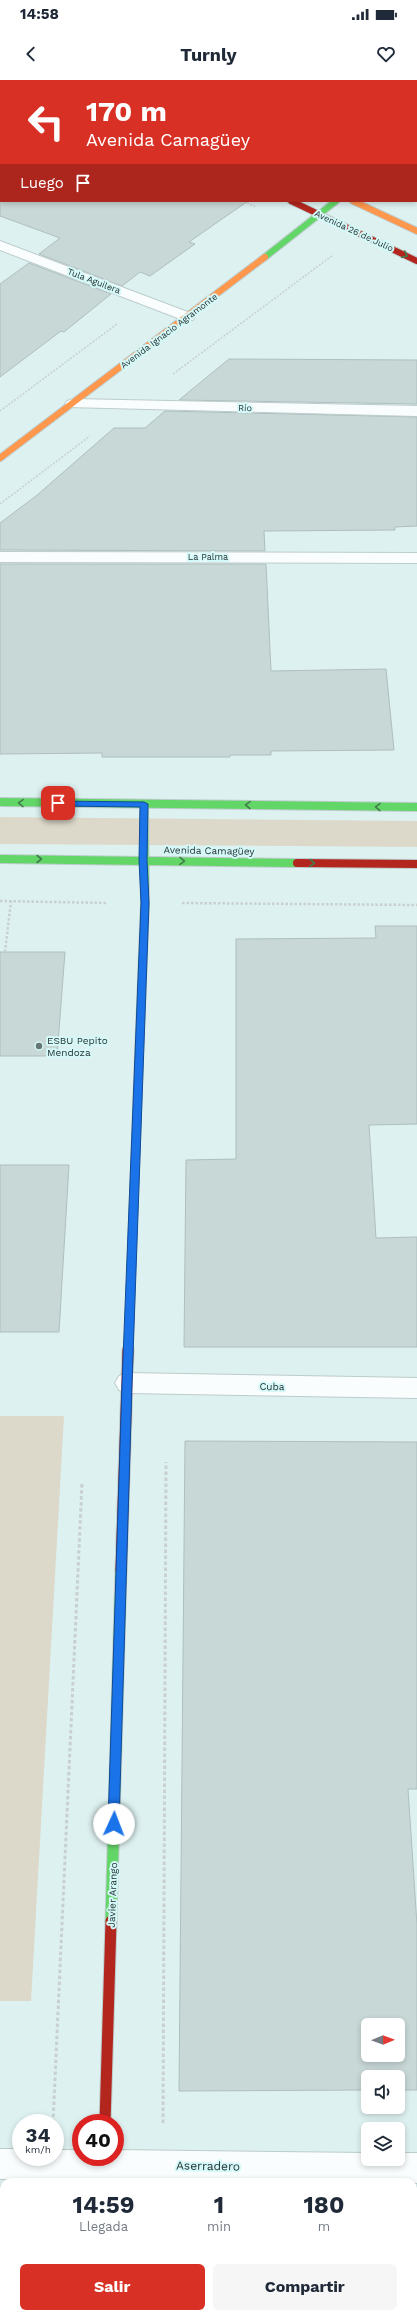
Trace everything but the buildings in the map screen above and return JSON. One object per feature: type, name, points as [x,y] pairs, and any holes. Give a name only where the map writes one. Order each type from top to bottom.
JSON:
[{"type":"main road","name":"Avenida 26 de Julio","points":[[292,202],[417,261]]},
{"type":"main road","name":"Avenida Ignacio Agramonte","points":[[0,458],[188,317],[335,202]]},
{"type":"main road","points":[[355,202],[417,231]]},
{"type":"main road","points":[[0,802],[417,807]]},
{"type":"main road","name":"Javier Arango","points":[[105,2114],[127,1384],[145,903],[143,860],[144,804]]},
{"type":"main road","name":"Avenida Camagüey","points":[[0,859],[417,864]]},
{"type":"street","name":"Tula Aguilera","points":[[0,245],[188,317]]},
{"type":"street","name":"Río","points":[[72,404],[417,411]]},
{"type":"street","name":"La Palma","points":[[0,557],[417,558]]},
{"type":"street","name":"Cuba","points":[[127,1384],[417,1388]]},
{"type":"street","name":"Aserradero","points":[[0,2164],[103,2168],[163,2166],[417,2168]]},
{"type":"path","points":[[0,901],[109,903],[109,911]]},
{"type":"path","points":[[5,952],[11,901]]},
{"type":"path","points":[[145,903],[417,905]]},
{"type":"path","points":[[163,2166],[166,1456]]},
{"type":"path","points":[[53,2114],[82,1477]]},
{"type":"shaded area","points":[[0,817],[417,821],[417,847],[0,844]]},
{"type":"shaded area","points":[[0,1416],[64,1416],[31,2001],[0,2001]]},
{"type":"traffic: fast","points":[[265,257],[335,202]]},
{"type":"traffic: fast","points":[[0,802],[417,807]]},
{"type":"traffic: fast","points":[[139,1055],[145,903],[144,804]]},
{"type":"traffic: fast","points":[[0,859],[297,863]]},
{"type":"traffic: fast","points":[[111,1921],[121,1570]]},
{"type":"traffic: slow","points":[[355,202],[417,231]]},
{"type":"traffic: slow","points":[[0,458],[265,257]]},
{"type":"traffic: slow","points":[[129,1335],[139,1055]]},
{"type":"traffic: jam","points":[[293,202],[417,261]]},
{"type":"traffic: jam","points":[[297,863],[417,864]]},
{"type":"traffic: jam","points":[[121,1570],[129,1335]]},
{"type":"traffic: jam","points":[[105,2114],[111,1921]]},
{"type":"place","name":"ESBU Pepito Mendoza","points":[[39,1046]]},
{"type":"route","points":[[58,803],[144,804],[143,860],[145,903],[127,1384],[114,1824]]}]
